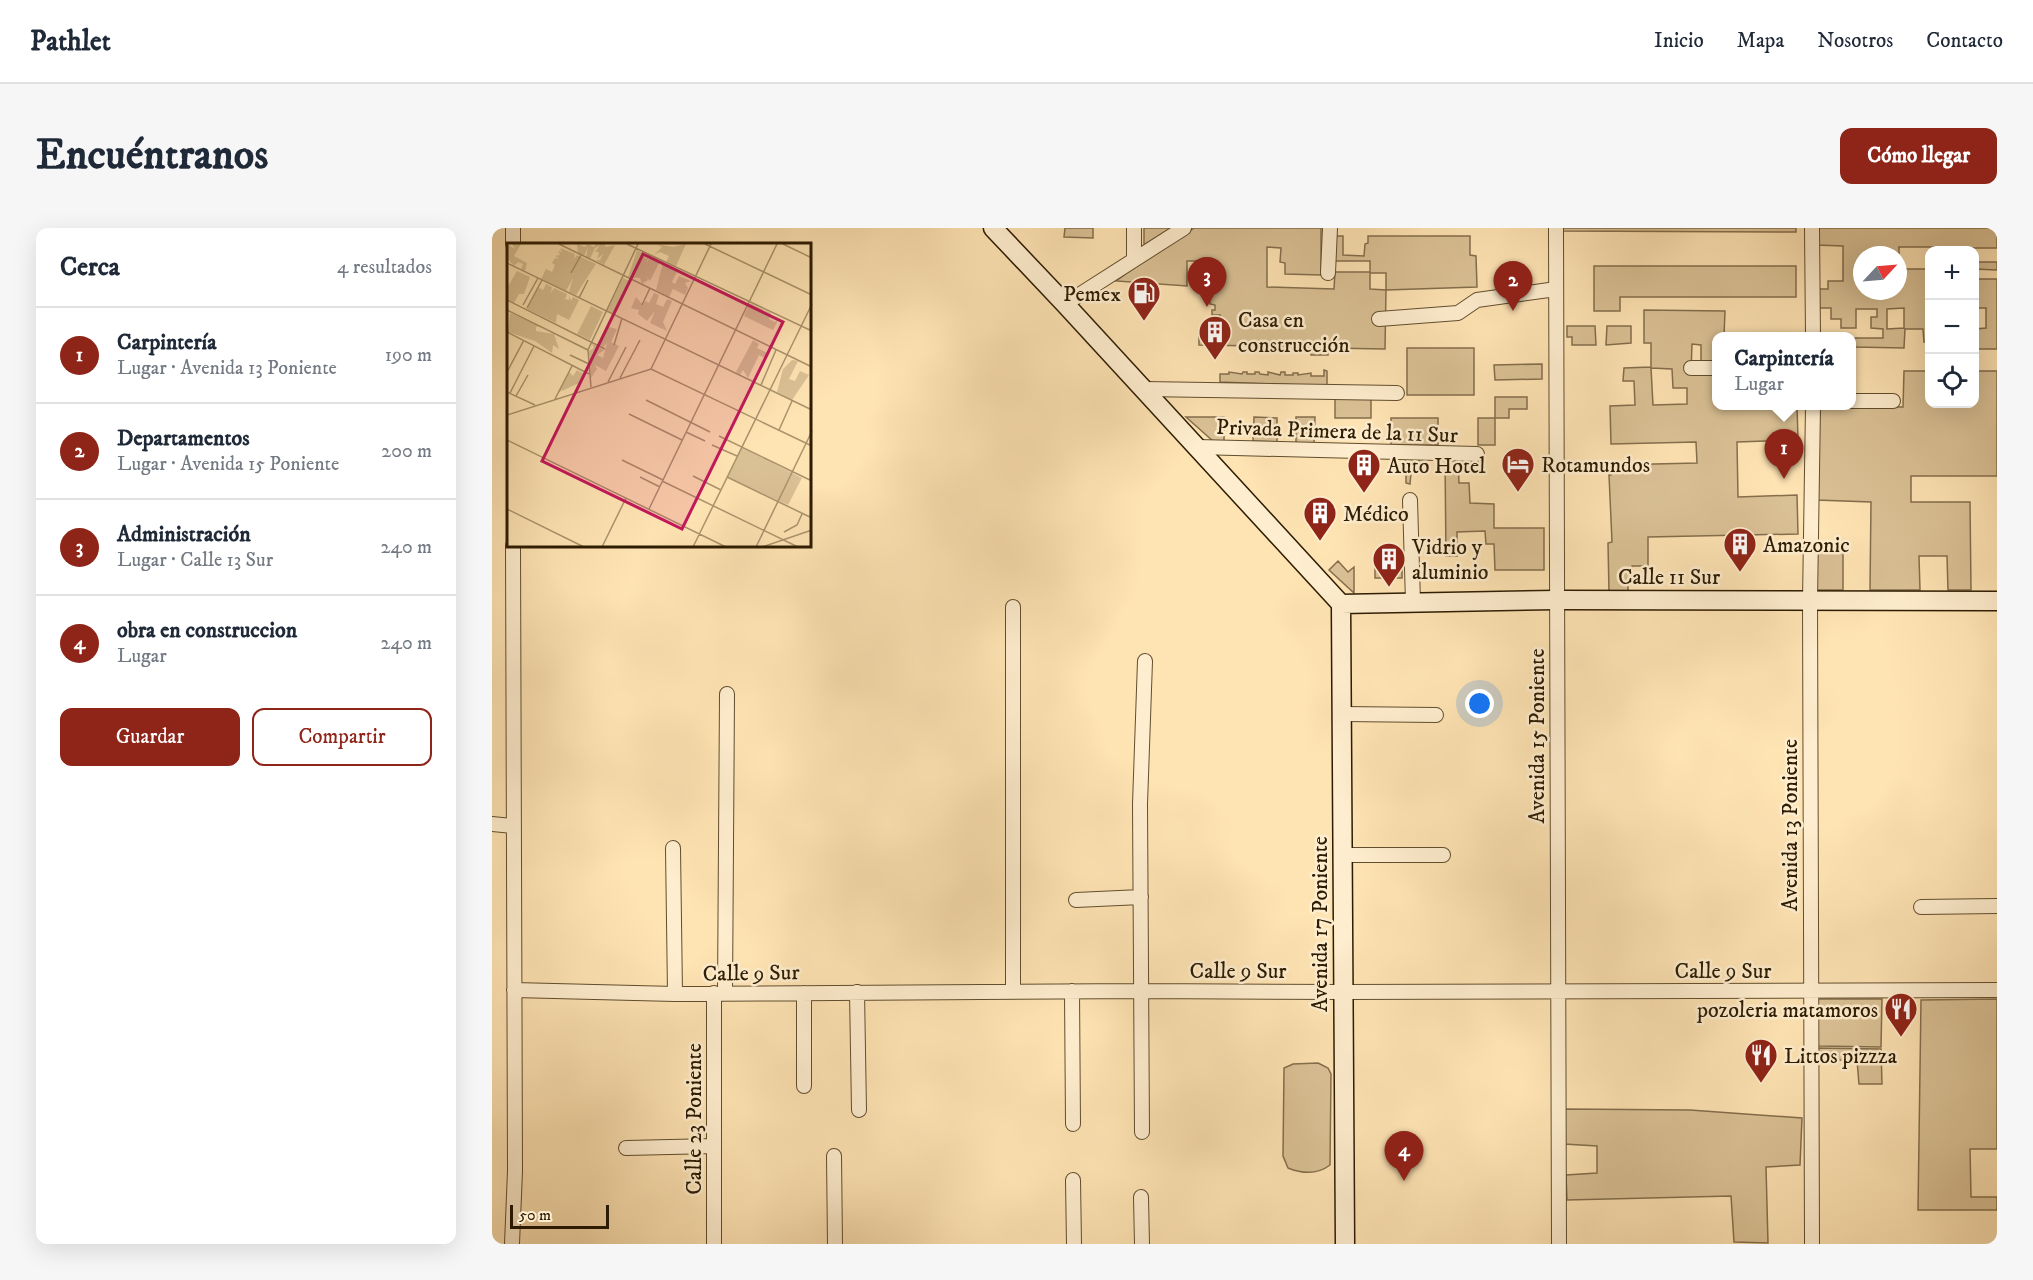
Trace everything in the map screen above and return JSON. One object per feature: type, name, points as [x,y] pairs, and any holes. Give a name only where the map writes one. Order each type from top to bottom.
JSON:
[{"type":"main road","points":[[993,228],[1341,604]]},
{"type":"main road","name":"Calle 11 Sur","points":[[1341,604],[1556,600],[1997,601]]},
{"type":"main road","name":"Avenida 17 Poniente","points":[[1341,604],[1346,1244]]},
{"type":"street","points":[[1134,228],[1134,260]]},
{"type":"street","points":[[1065,304],[1184,228]]},
{"type":"street","points":[[1328,273],[1330,228]]},
{"type":"street","name":"Avenida 15 Poniente","points":[[1556,228],[1559,1244]]},
{"type":"street","points":[[1812,228],[1813,332]]},
{"type":"street","points":[[1379,319],[1458,313],[1477,300],[1556,289]]},
{"type":"street","points":[[1691,368],[1712,368]]},
{"type":"street","points":[[1143,389],[1397,393]]},
{"type":"street","points":[[1856,401],[1893,401]]},
{"type":"street","name":"Avenida 13 Poniente","points":[[1812,1244],[1810,600],[1813,410]]},
{"type":"street","name":"Privada Primera de la 11 Sur","points":[[1197,447],[1477,454]]},
{"type":"street","points":[[1410,500],[1413,603]]},
{"type":"street","points":[[512,1244],[514,1171],[513,548]]},
{"type":"street","points":[[1013,607],[1013,992]]},
{"type":"street","points":[[1142,1132],[1140,804],[1144,661]]},
{"type":"street","name":"Calle 23 Poniente","points":[[714,1244],[714,1146],[727,694]]},
{"type":"street","points":[[1342,714],[1436,715]]},
{"type":"street","points":[[492,824],[513,826]]},
{"type":"street","points":[[673,848],[675,994]]},
{"type":"street","points":[[1343,855],[1443,855]]},
{"type":"street","points":[[1076,900],[1141,897]]},
{"type":"street","points":[[1921,907],[1997,906]]},
{"type":"street","name":"Calle 9 Sur","points":[[514,990],[675,994],[1997,990]]},
{"type":"street","points":[[1072,991],[1072,1124]]},
{"type":"street","points":[[857,992],[859,1110]]},
{"type":"street","points":[[804,993],[804,1086]]},
{"type":"street","points":[[626,1148],[714,1146]]},
{"type":"street","points":[[834,1156],[835,1244]]},
{"type":"street","points":[[1072,1180],[1074,1244]]},
{"type":"street","points":[[1141,1197],[1142,1244]]},
{"type":"shaded area","points":[[1065,228],[1093,228],[1093,238],[1064,237]]},
{"type":"shaded area","points":[[1144,228],[1171,228],[1144,245]]},
{"type":"shaded area","points":[[1194,228],[1321,228],[1321,275],[1285,274],[1285,263],[1280,262],[1281,248],[1267,247],[1267,287],[1334,289],[1335,272],[1370,272],[1370,261],[1335,261],[1335,236],[1343,236],[1343,255],[1364,256],[1368,236],[1470,236],[1470,255],[1476,256],[1477,287],[1386,290],[1385,349],[1328,348],[1328,355],[1311,355],[1310,347],[1199,345],[1199,332],[1218,333],[1220,325],[1220,315],[1212,315],[1215,305],[1210,304],[1208,261],[1187,261],[1187,286],[1116,281]],"holes":[[[1370,273],[1386,273],[1386,290],[1370,289]]]},
{"type":"shaded area","points":[[1559,228],[1796,228],[1796,232],[1559,231]]},
{"type":"shaded area","points":[[1816,228],[1997,228],[1997,248],[1853,246],[1853,300],[1907,300],[1907,269],[1925,269],[1925,342],[1923,329],[1905,329],[1904,348],[1856,347],[1856,338],[1883,338],[1883,329],[1871,328],[1871,317],[1877,317],[1877,309],[1856,309],[1856,328],[1841,328],[1841,319],[1831,319],[1831,308],[1817,308],[1817,289],[1828,289],[1828,281],[1843,281],[1843,246],[1816,245]],"holes":[[[1904,308],[1904,328],[1887,329],[1887,309]]]},
{"type":"shaded area","points":[[1979,262],[1997,262],[1997,270],[1979,269]]},
{"type":"shaded area","points":[[1594,266],[1796,266],[1796,297],[1620,297],[1620,311],[1594,311]]},
{"type":"shaded area","points":[[1979,279],[1997,279],[1997,349],[1979,349],[1979,329],[1986,328],[1986,308],[1979,308]]},
{"type":"shaded area","points":[[1644,310],[1725,311],[1724,332],[1712,332],[1712,363],[1701,363],[1701,345],[1692,344],[1691,373],[1712,373],[1712,410],[1797,410],[1798,440],[1737,442],[1738,497],[1797,495],[1798,534],[1648,537],[1648,566],[1632,566],[1632,578],[1628,579],[1628,592],[1609,592],[1608,543],[1612,542],[1609,475],[1611,475],[1611,465],[1697,463],[1696,442],[1611,444],[1610,406],[1635,405],[1634,381],[1623,381],[1624,368],[1651,367],[1651,343],[1644,343]],"holes":[[[1651,368],[1672,369],[1673,388],[1687,388],[1687,404],[1653,405]]]},
{"type":"shaded area","points":[[1567,326],[1595,326],[1596,345],[1572,345],[1572,337],[1567,337]]},
{"type":"shaded area","points":[[1607,326],[1631,326],[1631,343],[1606,345]]},
{"type":"shaded area","points":[[1407,348],[1474,348],[1474,395],[1407,395]]},
{"type":"shaded area","points":[[1542,364],[1542,379],[1495,380],[1494,365]]},
{"type":"shaded area","points":[[1324,370],[1327,371],[1327,386],[1220,382],[1220,374],[1229,374],[1229,372],[1255,374],[1259,372],[1268,375],[1268,372],[1280,375],[1281,372],[1285,372],[1285,375],[1311,373],[1311,376],[1324,376]]},
{"type":"shaded area","points":[[1904,371],[1925,371],[1925,408],[1979,408],[1979,371],[1997,371],[1997,476],[1911,476],[1911,502],[1970,502],[1971,590],[1948,590],[1947,556],[1919,556],[1920,590],[1870,590],[1871,502],[1816,500],[1817,410],[1856,410],[1856,406],[1903,407]]},
{"type":"shaded area","points":[[1495,397],[1527,397],[1527,409],[1509,409],[1509,418],[1495,418]]},
{"type":"shaded area","points":[[1335,398],[1371,398],[1371,418],[1335,418]]},
{"type":"shaded area","points":[[1186,417],[1224,417],[1224,441],[1214,442]]},
{"type":"shaded area","points":[[1254,417],[1277,418],[1277,442],[1253,441]]},
{"type":"shaded area","points":[[1296,417],[1315,417],[1314,443],[1296,443]]},
{"type":"shaded area","points":[[1391,418],[1438,418],[1438,445],[1391,445]]},
{"type":"shaded area","points":[[1478,418],[1495,418],[1495,445],[1478,445]]},
{"type":"shaded area","points":[[1406,458],[1419,458],[1419,462],[1412,462],[1410,484],[1406,483]]},
{"type":"shaded area","points":[[1445,458],[1458,458],[1459,483],[1469,483],[1470,503],[1494,504],[1494,528],[1544,528],[1544,570],[1495,570],[1494,544],[1486,544],[1485,531],[1457,532],[1457,556],[1446,556]]},
{"type":"shaded area","points":[[1815,550],[1843,551],[1843,590],[1815,590]]},
{"type":"shaded area","points":[[1375,551],[1402,551],[1402,578],[1375,578]]},
{"type":"shaded area","points":[[1338,561],[1348,572],[1354,567],[1354,593],[1329,570]]},
{"type":"shaded area","points":[[1817,999],[1882,999],[1881,1047],[1818,1046]]},
{"type":"shaded area","points":[[1997,999],[1997,1149],[1970,1149],[1971,1197],[1997,1197],[1997,1210],[1918,1210],[1921,1000]]},
{"type":"shaded area","points":[[1818,1048],[1881,1049],[1882,1084],[1859,1084],[1857,1060],[1817,1060]]},
{"type":"shaded area","points":[[1318,1063],[1328,1068],[1331,1074],[1330,1165],[1320,1171],[1304,1172],[1288,1168],[1283,1156],[1284,1068],[1293,1064]]},
{"type":"shaded area","points":[[1565,1109],[1690,1110],[1802,1118],[1800,1165],[1766,1167],[1768,1243],[1734,1242],[1731,1196],[1567,1200],[1566,1175],[1597,1173],[1597,1146],[1564,1144]]},
{"type":"place","name":"Administración","points":[[1207,307]]},
{"type":"place","name":"Departamentos","points":[[1513,311]]},
{"type":"place","name":"Pemex","points":[[1144,322]]},
{"type":"place","name":"Casa en construcción","points":[[1215,361]]},
{"type":"place","name":"Carpintería","points":[[1784,479]]},
{"type":"place","name":"Rotamundos","points":[[1518,493]]},
{"type":"place","name":"Auto Hotel","points":[[1364,494]]},
{"type":"place","name":"Médico","points":[[1320,542]]},
{"type":"place","name":"Amazonic","points":[[1740,573]]},
{"type":"place","name":"Vidrio y aluminio","points":[[1389,588]]},
{"type":"place","name":"pozoleria matamoros","points":[[1901,1038]]},
{"type":"place","name":"Littos pizzza","points":[[1761,1084]]},
{"type":"place","name":"obra en construccion","points":[[1404,1181]]}]
